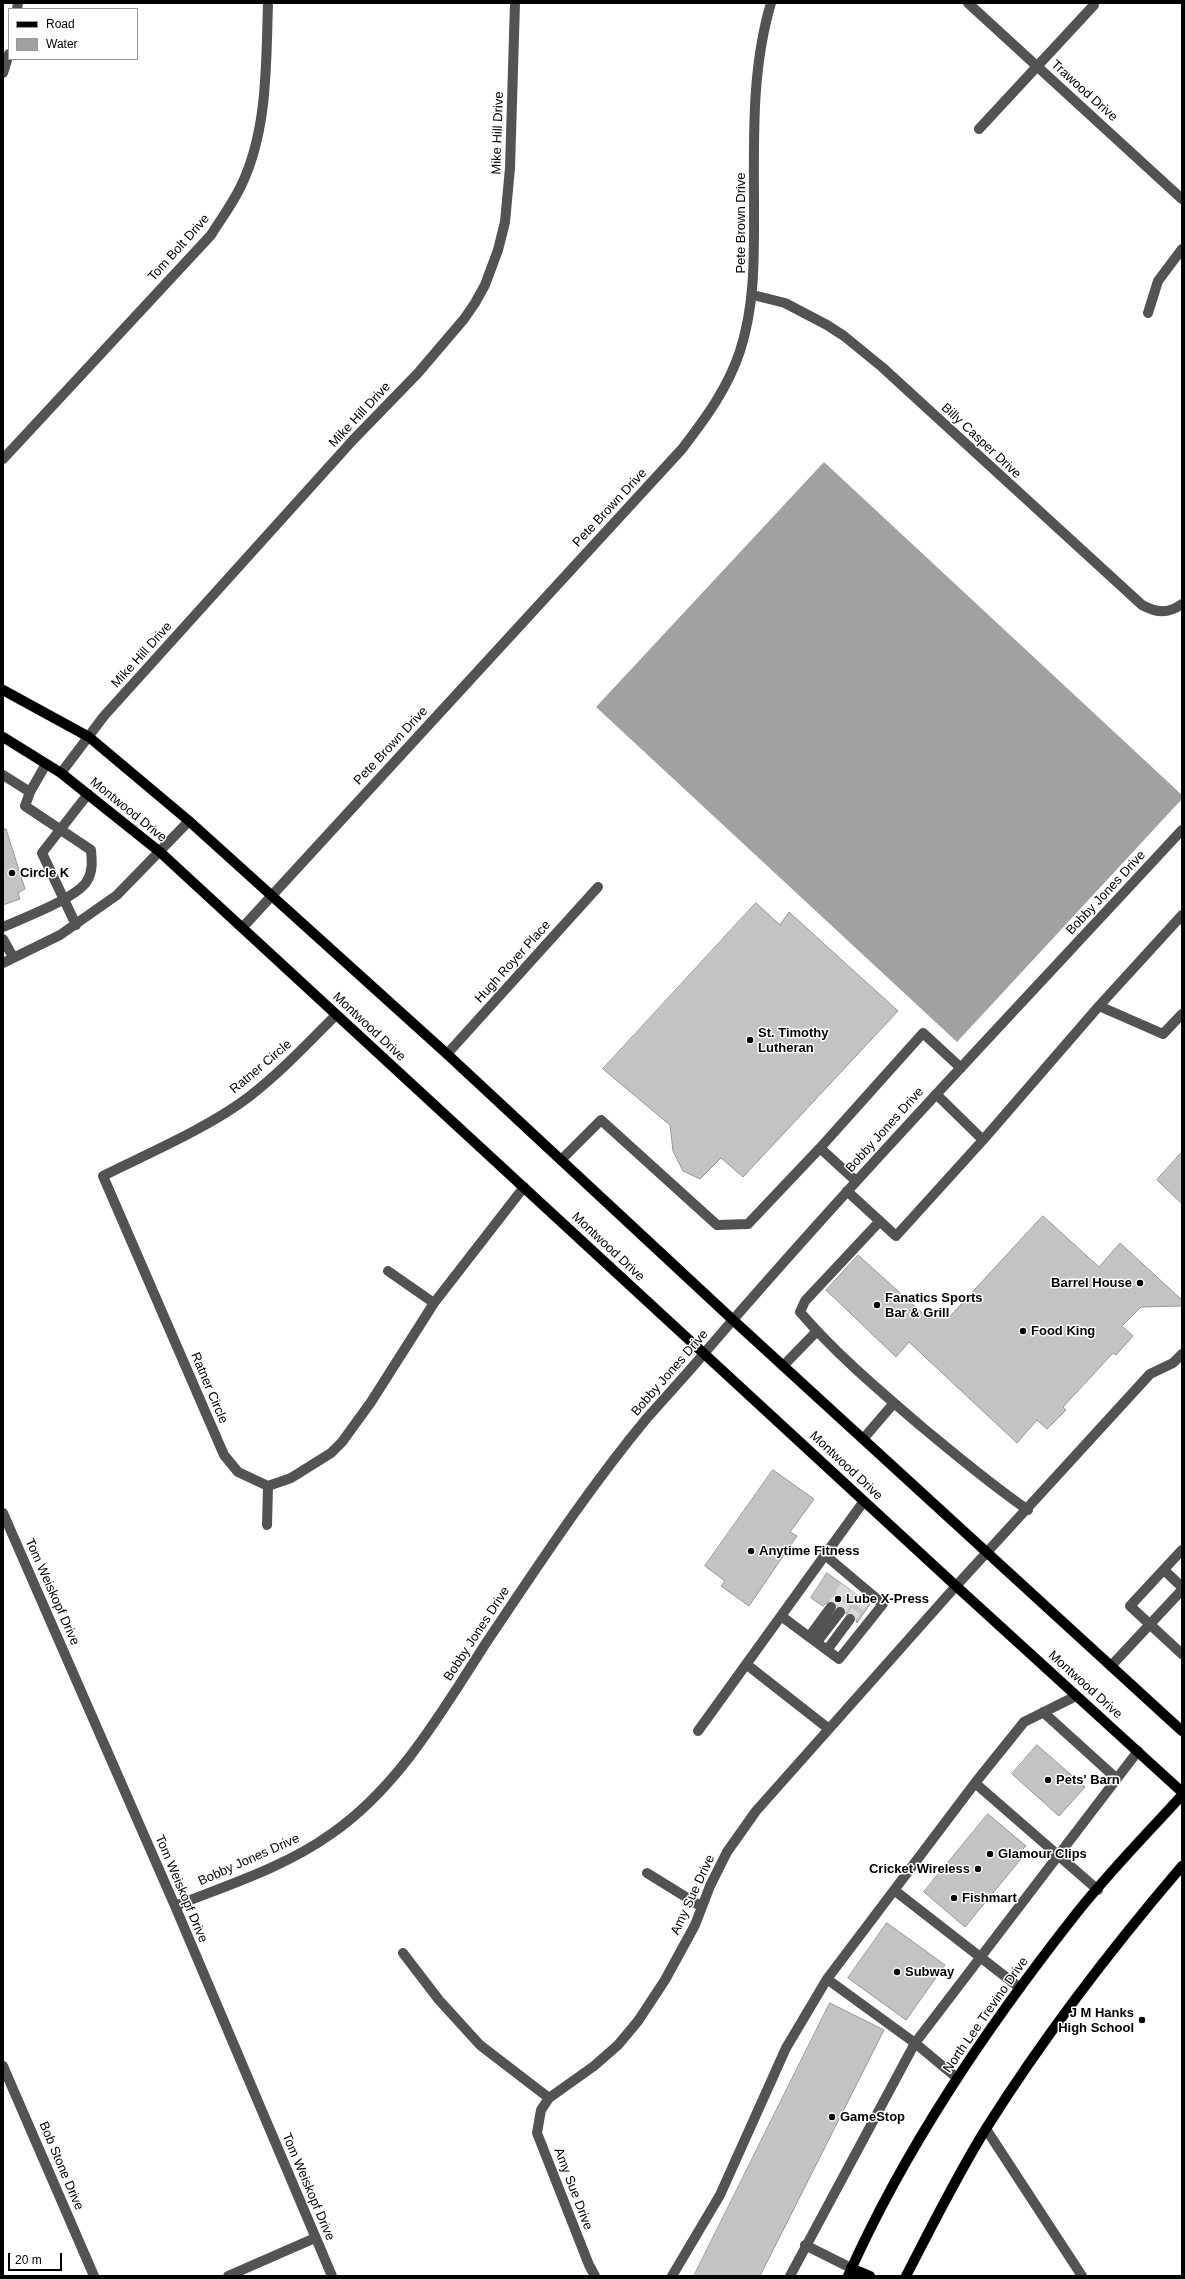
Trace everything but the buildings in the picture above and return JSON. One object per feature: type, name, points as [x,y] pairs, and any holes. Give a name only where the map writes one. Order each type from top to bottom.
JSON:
[{"type":"main road","points":[[3,690],[89,737],[189,821],[447,1054],[733,1320],[1182,1731]]},
{"type":"main road","name":"Montwood Drive","points":[[3,737],[61,773],[160,852],[956,1586],[1182,1792]]},
{"type":"main road","name":"North Lee Trevino Drive","points":[[849,2272],[909,2157],[957,2078],[1020,1988],[1072,1918],[1182,1795]]},
{"type":"main road","points":[[906,2276],[986,2129],[1032,2058],[1078,1993],[1182,1866]]},
{"type":"main road","points":[[849,2272],[870,2276]]},
{"type":"street","name":"Tom Bolt Drive","points":[[3,458],[211,235],[232,203],[248,170],[262,110],[268,3]]},
{"type":"street","name":"Mike Hill Drive","points":[[61,773],[104,716],[259,543],[418,373],[464,320],[475,303],[493,264],[505,222],[510,168],[515,3]]},
{"type":"street","name":"Pete Brown Drive","points":[[242,927],[682,449],[708,415],[734,368],[742,343],[753,295],[756,80],[760,44],[771,3]]},
{"type":"street","name":"Trawood Drive","points":[[968,3],[1182,199]]},
{"type":"street","points":[[979,129],[1094,5]]},
{"type":"street","points":[[3,72],[8,57]]},
{"type":"street","points":[[1148,313],[1158,281],[1182,249]]},
{"type":"street","name":"Billy Casper Drive","points":[[753,295],[785,303],[844,336],[882,367],[1142,605],[1153,611],[1165,612],[1182,604]]},
{"type":"street","points":[[3,927],[64,899],[87,882],[92,867],[91,850],[25,806],[30,792],[46,764]]},
{"type":"street","points":[[3,775],[30,792]]},
{"type":"street","points":[[76,925],[42,853],[88,794]]},
{"type":"street","points":[[3,963],[76,925],[117,896],[189,821]]},
{"type":"street","name":"Bobby Jones Drive","points":[[175,1906],[270,1868],[302,1852],[332,1834],[378,1792],[400,1769],[453,1694],[581,1502],[650,1415],[856,1181],[1182,830]]},
{"type":"street","name":"Hugh Royer Place","points":[[447,1054],[598,887]]},
{"type":"street","points":[[847,1191],[896,1236],[983,1140],[1099,1006],[1182,915]]},
{"type":"street","points":[[3,939],[13,957]]},
{"type":"street","points":[[1099,1006],[1163,1034],[1182,1014]]},
{"type":"street","name":"Ratner Circle","points":[[268,1486],[238,1472],[224,1455],[103,1176],[180,1138],[249,1097],[296,1056],[336,1015]]},
{"type":"street","points":[[561,1160],[601,1120],[717,1225],[748,1224],[820,1148],[924,1033],[961,1068]]},
{"type":"street","points":[[936,1094],[983,1140]]},
{"type":"street","points":[[820,1148],[856,1181]]},
{"type":"street","points":[[267,1525],[268,1486],[291,1478],[331,1453],[342,1442],[371,1402],[434,1303],[524,1187]]},
{"type":"street","points":[[880,1221],[805,1301],[800,1312],[817,1331],[894,1403],[993,1486],[1028,1510]]},
{"type":"street","points":[[388,1271],[434,1303]]},
{"type":"street","points":[[783,1366],[817,1331]]},
{"type":"street","name":"Amy Sue Drive","points":[[595,2276],[589,2265],[537,2133],[541,2110],[549,2098],[594,2066],[618,2045],[638,2021],[665,1980],[695,1925],[710,1886],[736,1840],[756,1811],[956,1586],[1028,1510],[1150,1374],[1173,1363],[1182,1354]]},
{"type":"street","points":[[863,1439],[894,1403]]},
{"type":"street","points":[[698,1731],[864,1501]]},
{"type":"street","name":"Tom Weiskopf Drive","points":[[3,1513],[175,1906],[332,2276]]},
{"type":"street","points":[[1182,1550],[1130,1606],[1182,1654]]},
{"type":"street","points":[[781,1616],[839,1659],[883,1604],[867,1596],[848,1581],[825,1555]]},
{"type":"street","points":[[1111,1666],[1150,1625],[1182,1588],[1164,1570]]},
{"type":"street","points":[[813,1640],[836,1610]]},
{"type":"street","points":[[827,1650],[850,1619]]},
{"type":"street","points":[[746,1664],[829,1729]]},
{"type":"street","points":[[672,2276],[720,2195],[786,2048],[828,1979],[975,1783],[1024,1722],[1076,1696]]},
{"type":"street","points":[[1043,1712],[1117,1779]]},
{"type":"street","points":[[790,2276],[805,2245],[915,2043],[1138,1751]]},
{"type":"street","points":[[975,1783],[1098,1890]]},
{"type":"street","points":[[647,1873],[702,1907]]},
{"type":"street","points":[[894,1890],[1020,1988]]},
{"type":"street","points":[[403,1953],[439,2000],[480,2045],[549,2098]]},
{"type":"street","points":[[828,1979],[915,2043],[957,2078]]},
{"type":"street","name":"Bob Stone Drive","points":[[3,2066],[94,2276]]},
{"type":"street","points":[[986,2129],[1082,2276]]},
{"type":"street","points":[[228,2276],[315,2238]]},
{"type":"street","points":[[805,2245],[849,2272]]},
{"type":"water","points":[[824,462],[1182,795],[1182,799],[957,1042],[596,707]]},
{"type":"tunnel","points":[[831,1607],[846,1585]]},
{"type":"tunnel","points":[[840,1612],[854,1592]]},
{"type":"tunnel","points":[[850,1619],[865,1600]]},
{"type":"place","name":"Circle K","points":[[12,873]]},
{"type":"place","name":"St. Timothy Lutheran","points":[[750,1040]]},
{"type":"place","name":"Barrel House","points":[[1140,1283]]},
{"type":"place","name":"Fanatics Sports Bar & Grill","points":[[877,1305]]},
{"type":"place","name":"Food King","points":[[1023,1331]]},
{"type":"place","name":"Anytime Fitness","points":[[751,1551]]},
{"type":"place","name":"Lube X-Press","points":[[838,1599]]},
{"type":"place","name":"Pets' Barn","points":[[1048,1780]]},
{"type":"place","name":"Glamour Clips","points":[[990,1854]]},
{"type":"place","name":"Cricket Wireless","points":[[978,1869]]},
{"type":"place","name":"Fishmart","points":[[954,1898]]},
{"type":"place","name":"Subway","points":[[897,1972]]},
{"type":"place","name":"J M Hanks High School","points":[[1142,2020]]},
{"type":"place","name":"GameStop","points":[[832,2117]]}]
